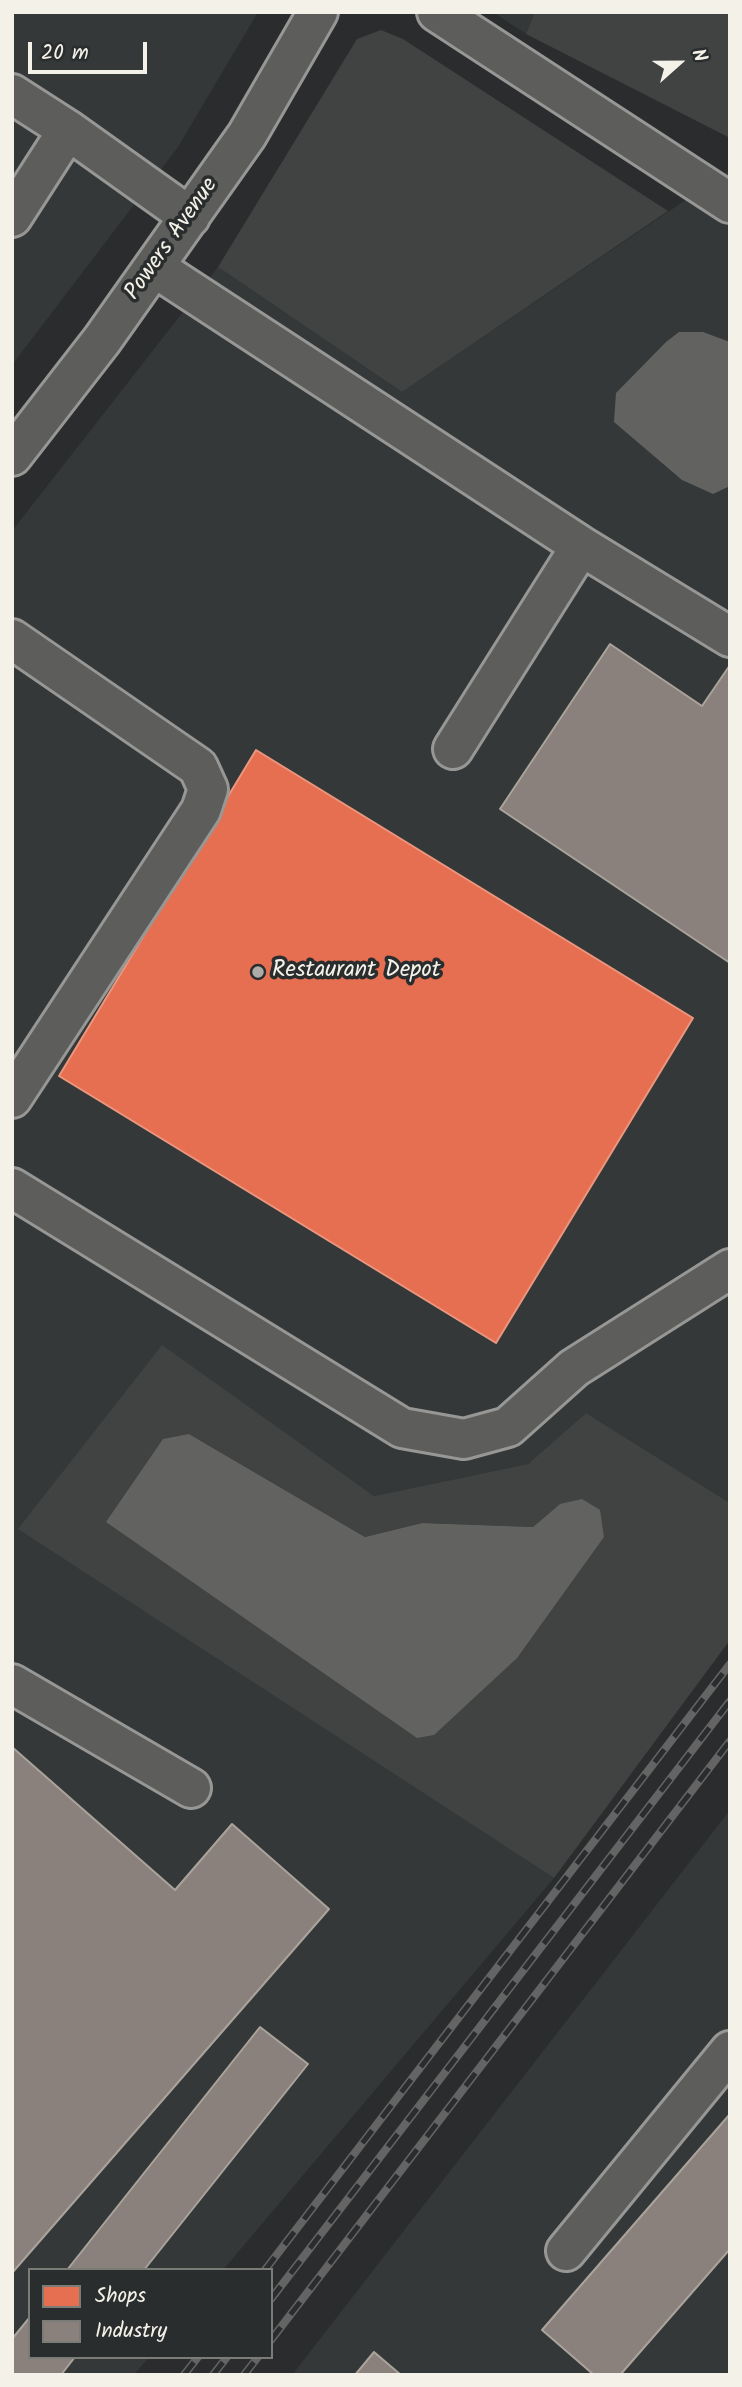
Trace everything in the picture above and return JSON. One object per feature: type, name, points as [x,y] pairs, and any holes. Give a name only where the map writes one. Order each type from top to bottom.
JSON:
[{"type":"street","name":"Powers Avenue","points":[[18,436],[102,340],[190,216],[247,135],[317,12]]},
{"type":"street","points":[[437,12],[730,203]]},
{"type":"street","points":[[12,94],[190,216]]},
{"type":"street","points":[[12,217],[68,130]]},
{"type":"street","points":[[154,267],[581,546],[730,636]]},
{"type":"street","points":[[453,749],[581,546]]},
{"type":"street","points":[[12,1098],[24,1056],[201,810],[208,789],[198,767],[17,653]]},
{"type":"street","points":[[12,1188],[402,1428],[464,1439],[508,1427],[574,1368],[730,1269]]},
{"type":"street","points":[[12,1684],[191,1788]]},
{"type":"street","points":[[566,2251],[730,2051]]},
{"type":"shaded area","points":[[12,12],[258,12],[178,147],[12,365]]},
{"type":"shaded area","points":[[493,12],[535,12],[526,34]]},
{"type":"shaded area","points":[[535,12],[730,12],[730,138],[526,34]]},
{"type":"shaded area","points":[[381,30],[403,39],[668,211],[402,392],[218,267],[357,39]]},
{"type":"shaded area","points":[[730,170],[730,1503],[586,1413],[528,1464],[374,1496],[162,1346],[19,1529],[554,1878],[225,2268],[28,2268],[28,2359],[147,2359],[134,2375],[12,2375],[12,531],[218,267],[402,392]]},
{"type":"shaded area","points":[[679,332],[703,332],[730,342],[730,486],[713,494],[682,480],[614,422],[616,393]]},
{"type":"shaded area","points":[[162,1345],[374,1496],[528,1464],[586,1413],[730,1503],[730,1640],[554,1878],[18,1529]],"holes":[[[189,1434],[365,1537],[422,1523],[533,1527],[560,1504],[418,1738]]]},
{"type":"shaded area","points":[[189,1434],[365,1537],[422,1523],[533,1527],[560,1504],[582,1499],[600,1510],[604,1537],[517,1658],[434,1735],[417,1738],[106,1522],[163,1439]]},
{"type":"shaded area","points":[[730,1810],[730,2375],[292,2375]]},
{"type":"building: Shops","points":[[256,750],[693,1018],[496,1343],[59,1076]]},
{"type":"building: Industry","points":[[610,644],[702,706],[730,665],[730,963],[500,809]]},
{"type":"building: Industry","points":[[12,1747],[175,1890],[232,1824],[329,1909],[12,2273]]},
{"type":"building: Industry","points":[[260,2027],[308,2064],[146,2268],[69,2268]]},
{"type":"building: Industry","points":[[730,2114],[730,2249],[620,2375],[594,2375],[542,2330]]},
{"type":"building: Industry","points":[[28,2319],[28,2359],[73,2359],[61,2375],[12,2375],[12,2339]]},
{"type":"building: Industry","points":[[374,2352],[401,2375],[355,2375]]},
{"type":"railway","points":[[267,2268],[730,1664]]},
{"type":"railway","points":[[273,2296],[730,1701]]},
{"type":"railway","points":[[273,2337],[730,1741]]},
{"type":"railway","points":[[184,2375],[196,2359]]},
{"type":"railway","points":[[213,2375],[225,2359]]},
{"type":"railway","points":[[244,2375],[256,2359]]},
{"type":"place","name":"Restaurant Depot","points":[[258,972]]}]
